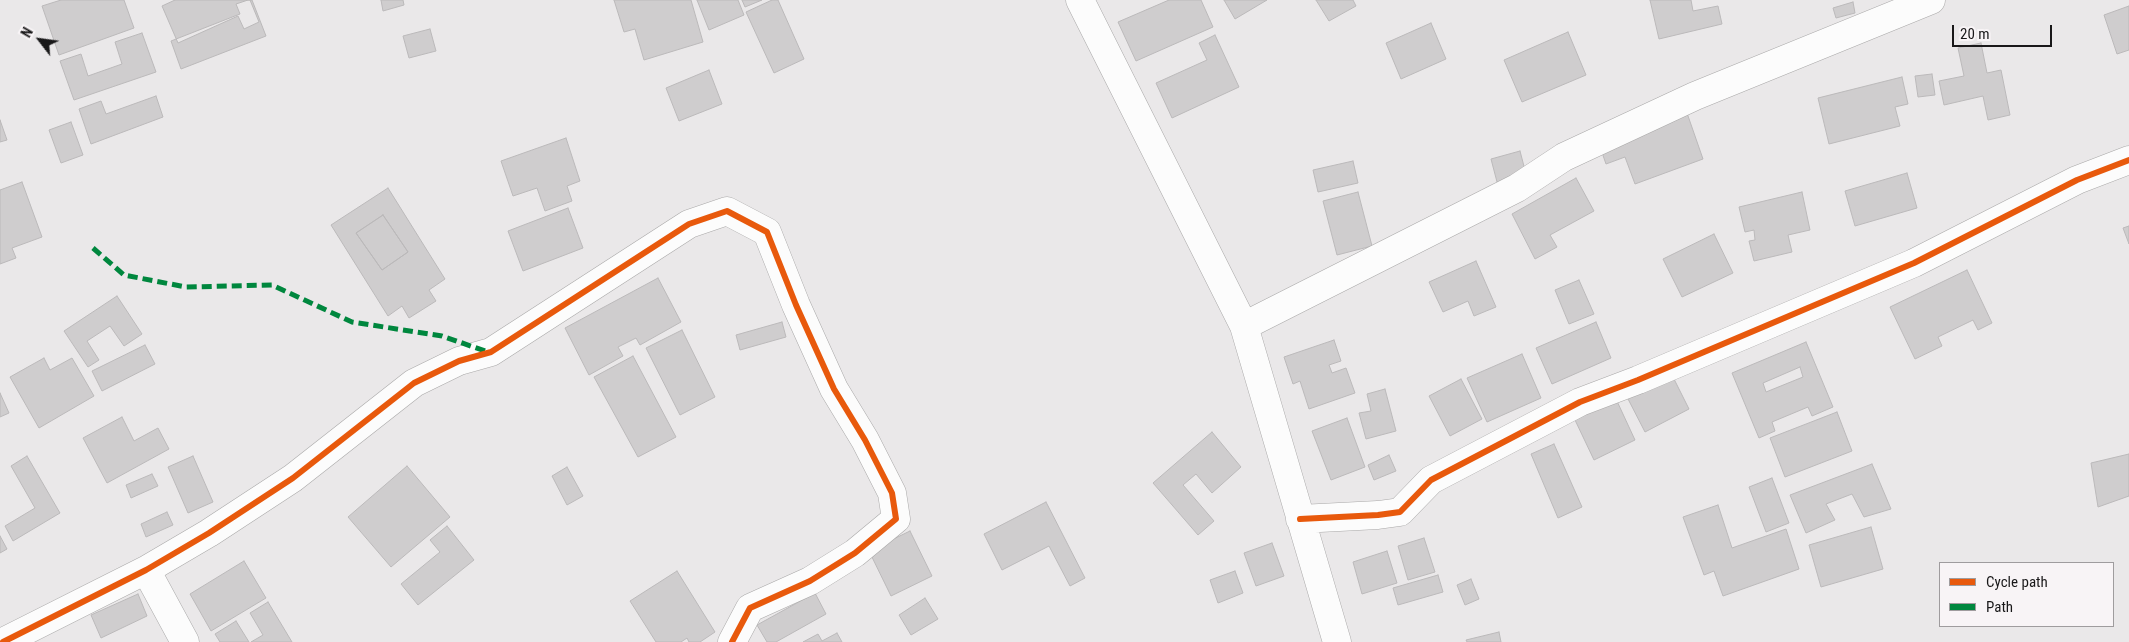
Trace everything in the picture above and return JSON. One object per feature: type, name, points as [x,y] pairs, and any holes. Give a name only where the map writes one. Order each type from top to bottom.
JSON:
[{"type":"street","points":[[1080,0],[1244,326],[1337,642]]},
{"type":"street","points":[[1244,326],[1518,188],[1564,157],[1695,96],[1931,0]]},
{"type":"street","points":[[1300,519],[1400,512],[1432,480],[1580,402],[1638,380],[1914,263],[2077,180],[2129,160]]},
{"type":"street","points":[[3,642],[146,570],[209,533],[294,478],[414,383],[459,361],[491,352],[689,224],[726,211],[767,232],[796,305],[834,389],[866,440],[892,493],[896,519],[855,553],[810,581],[750,608],[732,642]]},
{"type":"street","points":[[146,570],[185,642]]},
{"type":"building","points":[[61,0],[124,0],[134,28],[59,55],[42,6]]},
{"type":"building","points":[[175,0],[250,0],[259,22],[244,29],[238,16],[178,43],[162,6]]},
{"type":"building","points":[[252,0],[266,36],[181,69],[171,41],[240,14],[236,4]]},
{"type":"building","points":[[381,0],[403,0],[404,5],[383,11]]},
{"type":"building","points":[[614,0],[691,0],[703,42],[644,60],[635,29],[624,32]]},
{"type":"building","points":[[697,0],[738,0],[744,15],[709,30]]},
{"type":"building","points":[[742,0],[762,0],[745,7]]},
{"type":"building","points":[[772,0],[778,0],[804,59],[774,73],[746,12]]},
{"type":"building","points":[[1169,0],[1201,0],[1213,27],[1136,61],[1118,22]]},
{"type":"building","points":[[1224,0],[1267,0],[1235,19]]},
{"type":"building","points":[[1316,0],[1353,0],[1356,6],[1329,21]]},
{"type":"building","points":[[1650,0],[1691,0],[1693,11],[1718,6],[1722,24],[1659,39]]},
{"type":"building","points":[[1853,2],[1855,13],[1836,18],[1833,8]]},
{"type":"building","points":[[2129,6],[2129,50],[2117,54],[2104,15]]},
{"type":"building","points":[[1431,23],[1446,59],[1401,79],[1386,43]]},
{"type":"building","points":[[430,29],[436,51],[409,58],[403,36]]},
{"type":"building","points":[[1568,32],[1586,75],[1522,102],[1504,60]]},
{"type":"building","points":[[142,33],[156,72],[74,100],[60,61],[81,54],[88,76],[122,64],[115,42]]},
{"type":"building","points":[[1215,35],[1239,87],[1172,118],[1156,83],[1207,60],[1199,43]]},
{"type":"building","points":[[1981,43],[1987,73],[2001,70],[2010,115],[1988,120],[1983,96],[1944,105],[1939,81],[1964,76],[1958,48]]},
{"type":"building","points":[[709,70],[722,104],[679,121],[666,88]]},
{"type":"building","points":[[1932,74],[1935,95],[1918,97],[1915,76]]},
{"type":"building","points":[[1902,77],[1908,104],[1895,107],[1900,126],[1829,144],[1818,98]]},
{"type":"building","points":[[156,96],[163,117],[91,144],[79,109],[101,101],[106,114]]},
{"type":"building","points":[[1687,113],[1703,159],[1635,184],[1625,157],[1606,164],[1599,144]]},
{"type":"building","points":[[0,120],[7,140],[0,142]]},
{"type":"building","points":[[71,122],[83,155],[61,163],[49,130]]},
{"type":"building","points":[[566,138],[580,181],[567,186],[572,201],[545,211],[537,188],[513,196],[501,161]]},
{"type":"building","points":[[1520,151],[1531,193],[1502,201],[1491,159]]},
{"type":"building","points":[[1353,161],[1358,183],[1318,192],[1313,170]]},
{"type":"building","points":[[1907,173],[1917,208],[1855,226],[1845,191]]},
{"type":"building","points":[[1576,178],[1594,211],[1550,235],[1557,247],[1535,259],[1512,214]]},
{"type":"building","points":[[22,182],[42,237],[12,248],[16,258],[0,264],[0,190]]},
{"type":"building","points":[[388,188],[445,279],[429,290],[436,301],[409,318],[402,306],[388,316],[331,225]],"holes":[[[383,215],[408,252],[382,270],[356,233]]]},
{"type":"building","points":[[1358,192],[1372,246],[1337,255],[1323,201]]},
{"type":"building","points":[[1802,192],[1810,230],[1788,235],[1792,252],[1754,261],[1749,241],[1755,240],[1754,230],[1745,232],[1739,207]]},
{"type":"building","points":[[568,208],[583,248],[523,271],[508,231]]},
{"type":"building","points":[[383,215],[408,252],[382,270],[356,233]]},
{"type":"building","points":[[2129,226],[2129,244],[2123,228]]},
{"type":"building","points":[[1714,234],[1733,273],[1682,297],[1663,259]]},
{"type":"building","points":[[1476,261],[1496,307],[1474,316],[1468,301],[1443,312],[1429,282]]},
{"type":"building","points":[[1967,270],[1992,323],[1978,330],[1973,320],[1938,337],[1942,346],[1915,359],[1890,307]]},
{"type":"building","points":[[658,278],[681,322],[640,345],[636,338],[618,347],[623,356],[589,375],[565,328]]},
{"type":"building","points":[[1579,280],[1594,314],[1569,324],[1555,290]]},
{"type":"building","points":[[117,296],[142,334],[124,346],[110,326],[87,341],[99,360],[88,367],[64,331]]},
{"type":"building","points":[[782,322],[786,337],[740,350],[736,335]]},
{"type":"building","points":[[1596,322],[1611,358],[1552,384],[1536,348]]},
{"type":"building","points":[[682,330],[715,397],[680,415],[646,348]]},
{"type":"building","points":[[1334,340],[1341,361],[1329,365],[1332,373],[1346,368],[1355,393],[1309,409],[1300,381],[1293,384],[1284,357]]},
{"type":"building","points":[[1806,342],[1833,407],[1812,416],[1808,407],[1772,422],[1775,431],[1759,438],[1732,373]],"holes":[[[1800,367],[1803,377],[1766,392],[1763,383]]]},
{"type":"building","points":[[145,345],[155,364],[102,391],[92,371]]},
{"type":"building","points":[[1522,354],[1541,398],[1487,422],[1467,378]]},
{"type":"building","points":[[633,356],[676,437],[638,457],[594,377]]},
{"type":"building","points":[[44,358],[50,370],[72,358],[94,396],[39,428],[10,377]]},
{"type":"building","points":[[1672,375],[1689,409],[1645,432],[1627,397]]},
{"type":"building","points":[[1461,379],[1482,419],[1450,436],[1429,396]]},
{"type":"building","points":[[1385,389],[1396,431],[1366,439],[1359,413],[1371,411],[1367,394]]},
{"type":"building","points":[[0,393],[9,413],[0,417]]},
{"type":"building","points":[[1616,399],[1635,440],[1594,460],[1575,420]]},
{"type":"building","points":[[1837,412],[1852,451],[1785,477],[1770,438]]},
{"type":"building","points":[[122,417],[134,441],[158,428],[169,449],[107,483],[83,438]]},
{"type":"building","points":[[1347,418],[1365,467],[1331,480],[1312,431]]},
{"type":"building","points":[[1212,432],[1241,467],[1212,493],[1196,474],[1183,485],[1214,521],[1198,535],[1153,483]]},
{"type":"building","points":[[1554,444],[1582,507],[1558,518],[1531,454]]},
{"type":"building","points":[[2129,454],[2129,496],[2098,507],[2091,463]]},
{"type":"building","points":[[1389,455],[1396,471],[1374,480],[1368,465]]},
{"type":"building","points":[[27,456],[60,513],[13,541],[5,526],[35,508],[11,466]]},
{"type":"building","points":[[193,456],[213,502],[188,513],[168,467]]},
{"type":"building","points":[[1872,464],[1891,509],[1864,517],[1852,494],[1826,504],[1835,520],[1806,533],[1790,495]]},
{"type":"building","points":[[407,466],[450,517],[391,567],[348,517]]},
{"type":"building","points":[[567,467],[583,496],[567,505],[552,476]]},
{"type":"building","points":[[152,474],[158,486],[131,498],[126,485]]},
{"type":"building","points":[[1772,478],[1789,523],[1766,532],[1749,487]]},
{"type":"building","points":[[1046,502],[1085,578],[1070,586],[1049,546],[1002,570],[984,534]]},
{"type":"building","points":[[1718,505],[1732,548],[1786,529],[1799,569],[1723,596],[1714,571],[1704,575],[1683,517]]},
{"type":"building","points":[[167,512],[173,525],[146,537],[141,524]]},
{"type":"building","points":[[447,526],[474,560],[418,605],[401,584],[440,552],[430,540]]},
{"type":"building","points":[[1871,527],[1883,569],[1821,587],[1809,545]]},
{"type":"building","points":[[910,531],[932,576],[891,596],[869,551]]},
{"type":"building","points":[[0,536],[7,549],[0,553]]},
{"type":"building","points":[[1424,538],[1435,572],[1408,580],[1398,546]]},
{"type":"building","points":[[1272,543],[1284,576],[1256,586],[1244,553]]},
{"type":"building","points":[[1387,551],[1397,583],[1362,594],[1353,562]]},
{"type":"building","points":[[244,561],[266,598],[211,631],[190,594]]},
{"type":"building","points":[[677,571],[715,632],[700,642],[689,642],[687,638],[681,642],[656,642],[630,601]]},
{"type":"building","points":[[1235,571],[1243,593],[1218,603],[1210,580]]},
{"type":"building","points":[[1438,575],[1443,592],[1398,605],[1393,588]]},
{"type":"building","points":[[1471,579],[1479,599],[1465,605],[1457,585]]},
{"type":"building","points":[[815,593],[826,614],[776,642],[767,642],[757,625]]},
{"type":"building","points":[[138,594],[147,616],[101,638],[91,615]]},
{"type":"building","points":[[925,598],[938,619],[911,635],[899,615]]},
{"type":"building","points":[[268,602],[292,642],[251,642],[263,635],[250,613]]},
{"type":"building","points":[[236,621],[249,642],[220,642],[215,634]]},
{"type":"building","points":[[1499,632],[1501,642],[1467,642],[1466,640]]},
{"type":"building","points":[[837,633],[842,642],[803,642],[818,634],[822,641]]},
{"type":"marked path","points":[[93,248],[124,275],[186,287],[272,285],[352,322],[442,336],[488,352]]},
{"type":"cycle path","points":[[1300,519],[1400,512],[1431,480],[1580,402],[1638,380],[1914,263],[2077,180],[2129,160]]},
{"type":"cycle path","points":[[3,642],[146,570],[209,533],[293,478],[414,383],[459,361],[491,352],[689,224],[727,211],[767,232],[796,305],[834,389],[865,440],[892,493],[896,519],[855,553],[810,581],[750,608],[732,642]]}]
